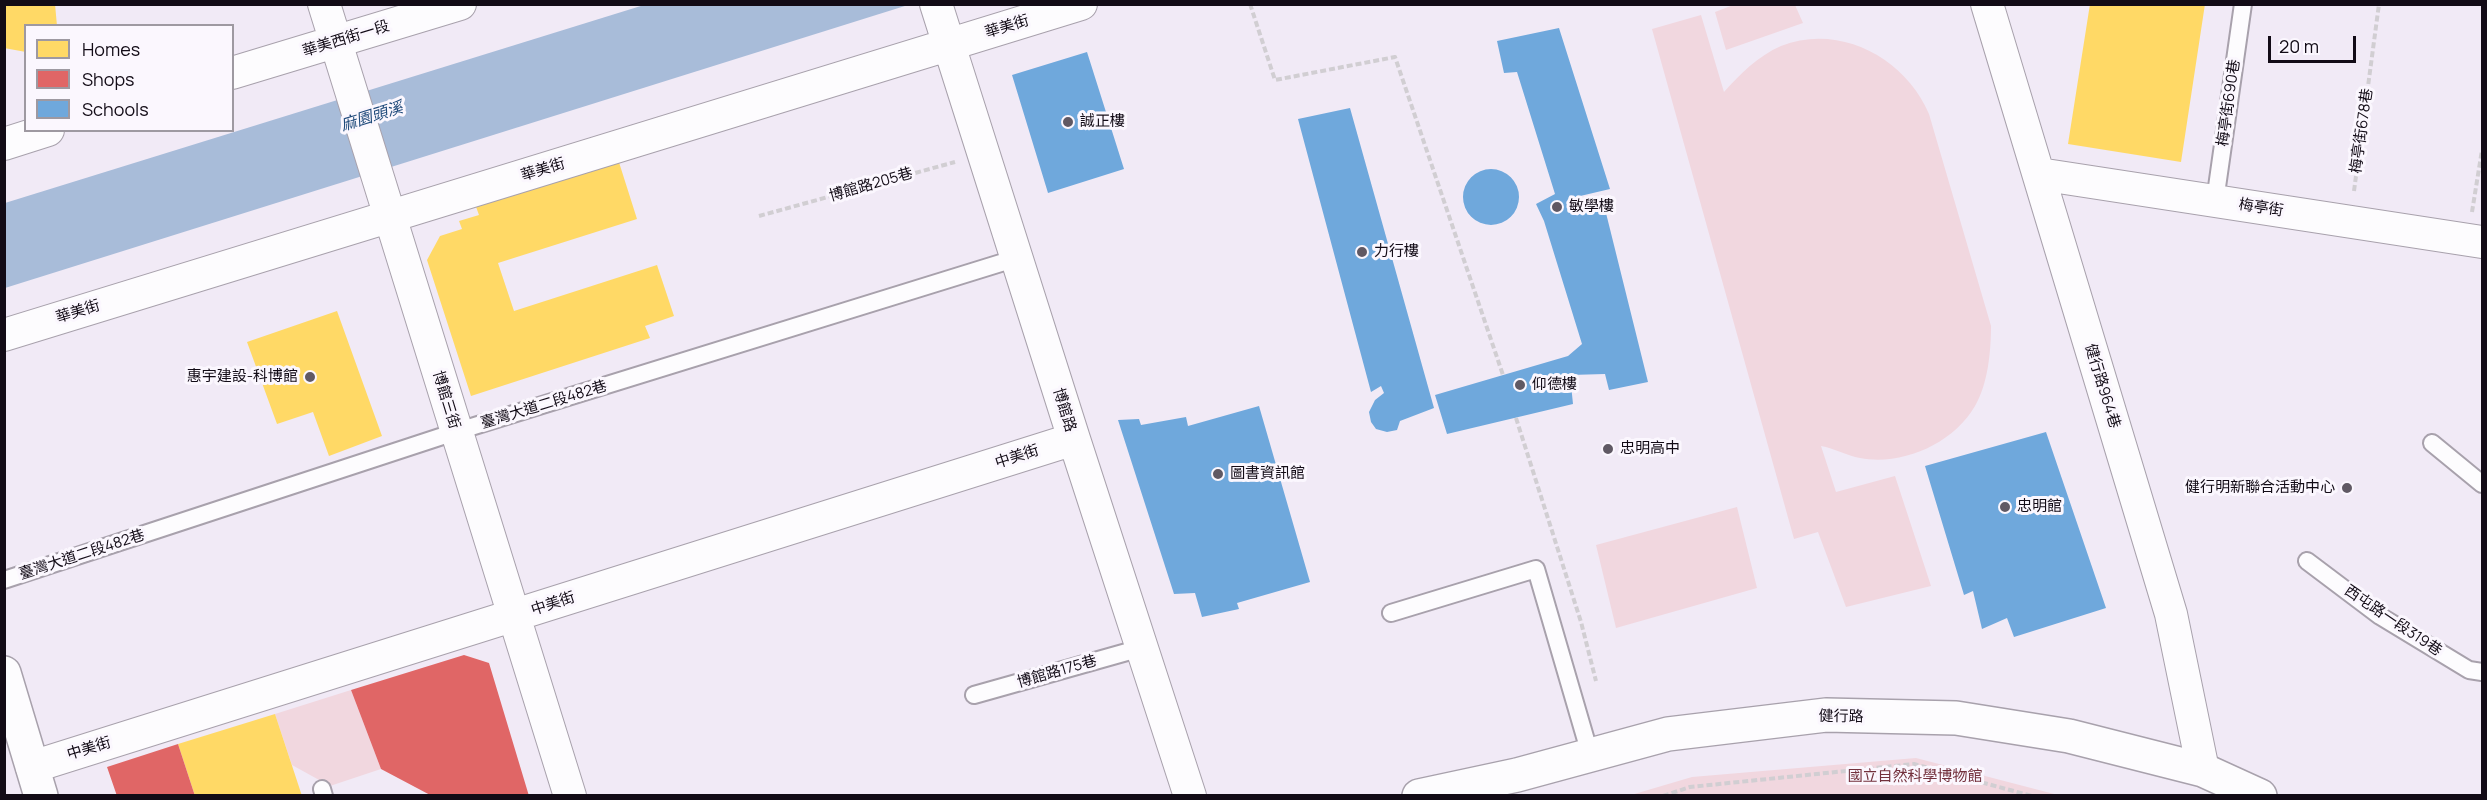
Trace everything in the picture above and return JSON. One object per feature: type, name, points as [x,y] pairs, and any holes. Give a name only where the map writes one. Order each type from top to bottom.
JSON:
[{"type":"street","name":"博館三街","points":[[324,4],[389,209],[512,617],[570,795]]},
{"type":"street","name":"華美西街一段","points":[[234,73],[338,50],[460,4]]},
{"type":"street","name":"華美街","points":[[4,335],[942,24],[1081,4]]},
{"type":"street","name":"健行路964巷","points":[[1987,4],[2171,614],[2203,770]]},
{"type":"street","name":"博館路","points":[[942,24],[1190,795]]},
{"type":"street","points":[[4,144],[42,132]]},
{"type":"street","name":"梅亭街","points":[[2039,174],[2475,241]]},
{"type":"street","name":"中美街","points":[[36,781],[512,617],[1074,439]]},
{"type":"street","points":[[4,672],[36,781]]},
{"type":"street","name":"健行路","points":[[1419,795],[1517,775],[1668,734],[1801,717],[1956,718],[2069,736],[2203,770],[2260,795]]},
{"type":"lane","name":"梅亭街690巷","points":[[2215,201],[2242,4]]},
{"type":"lane","name":"臺灣大道二段482巷","points":[[4,580],[455,432],[1017,258]]},
{"type":"lane","points":[[2432,443],[2482,484]]},
{"type":"lane","name":"西屯路一段319巷","points":[[2307,561],[2380,616],[2469,670],[2482,672]]},
{"type":"lane","points":[[1391,613],[1536,569],[1590,754]]},
{"type":"lane","name":"博館路175巷","points":[[974,695],[1141,648]]},
{"type":"path","points":[[1250,4],[1275,80],[1395,57],[1503,375]]},
{"type":"path","name":"梅亭街678巷","points":[[2350,221],[2379,4]]},
{"type":"path","points":[[2475,241],[2482,150]]},
{"type":"path","name":"博館路205巷","points":[[759,216],[984,154]]},
{"type":"path","points":[[1663,795],[1690,787],[1914,764],[2032,795]]},
{"type":"green space","points":[[1736,4],[1795,5],[1803,23],[1726,50],[1715,12]]},
{"type":"green space","points":[[1701,15],[1724,92],[1750,66],[1773,50],[1803,40],[1826,39],[1868,50],[1887,62],[1918,94],[1929,114],[1991,326],[1989,356],[1983,388],[1975,406],[1954,431],[1925,449],[1909,455],[1876,460],[1850,456],[1821,446],[1836,492],[1895,476],[1931,586],[1846,607],[1818,532],[1794,539],[1652,29]]},
{"type":"green space","points":[[1737,507],[1757,588],[1616,628],[1596,545]]},
{"type":"green space","points":[[351,690],[381,769],[330,786],[292,765],[275,714]]},
{"type":"green space","name":"國立自然科學博物館","points":[[1916,758],[2058,795],[1631,795],[1692,777]]},
{"type":"water","name":"麻園頭溪","points":[[644,5],[908,5],[5,288],[5,203]]},
{"type":"building: Homes","points":[[4,4],[55,4],[57,24],[24,24],[24,52],[4,48]]},
{"type":"building: Homes","points":[[2090,4],[2205,4],[2181,162],[2068,144]]},
{"type":"building: Homes","points":[[617,156],[637,219],[498,263],[514,311],[657,265],[674,316],[645,326],[650,338],[471,396],[427,260],[440,236],[462,229],[459,221],[479,215],[475,204]]},
{"type":"building: Homes","name":"惠宇建設-科博館","points":[[337,311],[382,436],[329,456],[313,412],[277,424],[247,342]]},
{"type":"building: Homes","points":[[275,714],[302,796],[195,796],[178,744]]},
{"type":"building: Shops","points":[[464,655],[489,663],[529,796],[432,796],[381,769],[351,690]]},
{"type":"building: Shops","points":[[178,744],[195,796],[117,796],[107,767]]},
{"type":"building: Schools","name":"敏學樓","points":[[1559,28],[1610,189],[1576,197],[1579,213],[1605,209],[1648,382],[1609,390],[1605,374],[1570,375],[1573,404],[1447,434],[1435,395],[1568,356],[1582,344],[1544,221],[1536,204],[1555,194],[1517,72],[1504,73],[1497,41]]},
{"type":"building: Schools","name":"誠正樓","points":[[1087,52],[1124,169],[1048,193],[1012,75]]},
{"type":"building: Schools","name":"力行樓","points":[[1350,108],[1434,408],[1400,421],[1397,430],[1387,432],[1376,429],[1371,422],[1369,412],[1375,400],[1384,393],[1381,386],[1371,392],[1298,119]]},
{"type":"building: Schools","points":[[1491,169],[1502,171],[1511,177],[1517,186],[1519,197],[1517,208],[1511,217],[1502,223],[1491,225],[1480,223],[1471,217],[1465,208],[1463,197],[1465,186],[1471,177],[1480,171]]},
{"type":"building: Schools","name":"圖書資訊館","points":[[1259,406],[1310,582],[1237,603],[1239,609],[1202,617],[1195,593],[1174,594],[1118,420],[1139,419],[1141,425],[1186,417],[1188,426]]},
{"type":"building: Schools","name":"忠明館","points":[[2046,432],[2106,608],[2014,637],[2007,618],[1982,629],[1973,591],[1964,595],[1925,466]]},
{"type":"place","name":"誠正樓","points":[[1068,122]]},
{"type":"place","name":"敏學樓","points":[[1557,207]]},
{"type":"place","name":"力行樓","points":[[1362,252]]},
{"type":"place","name":"惠宇建設-科博館","points":[[310,377]]},
{"type":"place","name":"仰德樓","points":[[1520,385]]},
{"type":"place","name":"忠明高中","points":[[1608,449]]},
{"type":"place","name":"圖書資訊館","points":[[1218,474]]},
{"type":"place","name":"健行明新聯合活動中心","points":[[2347,488]]},
{"type":"place","name":"忠明館","points":[[2005,507]]}]
